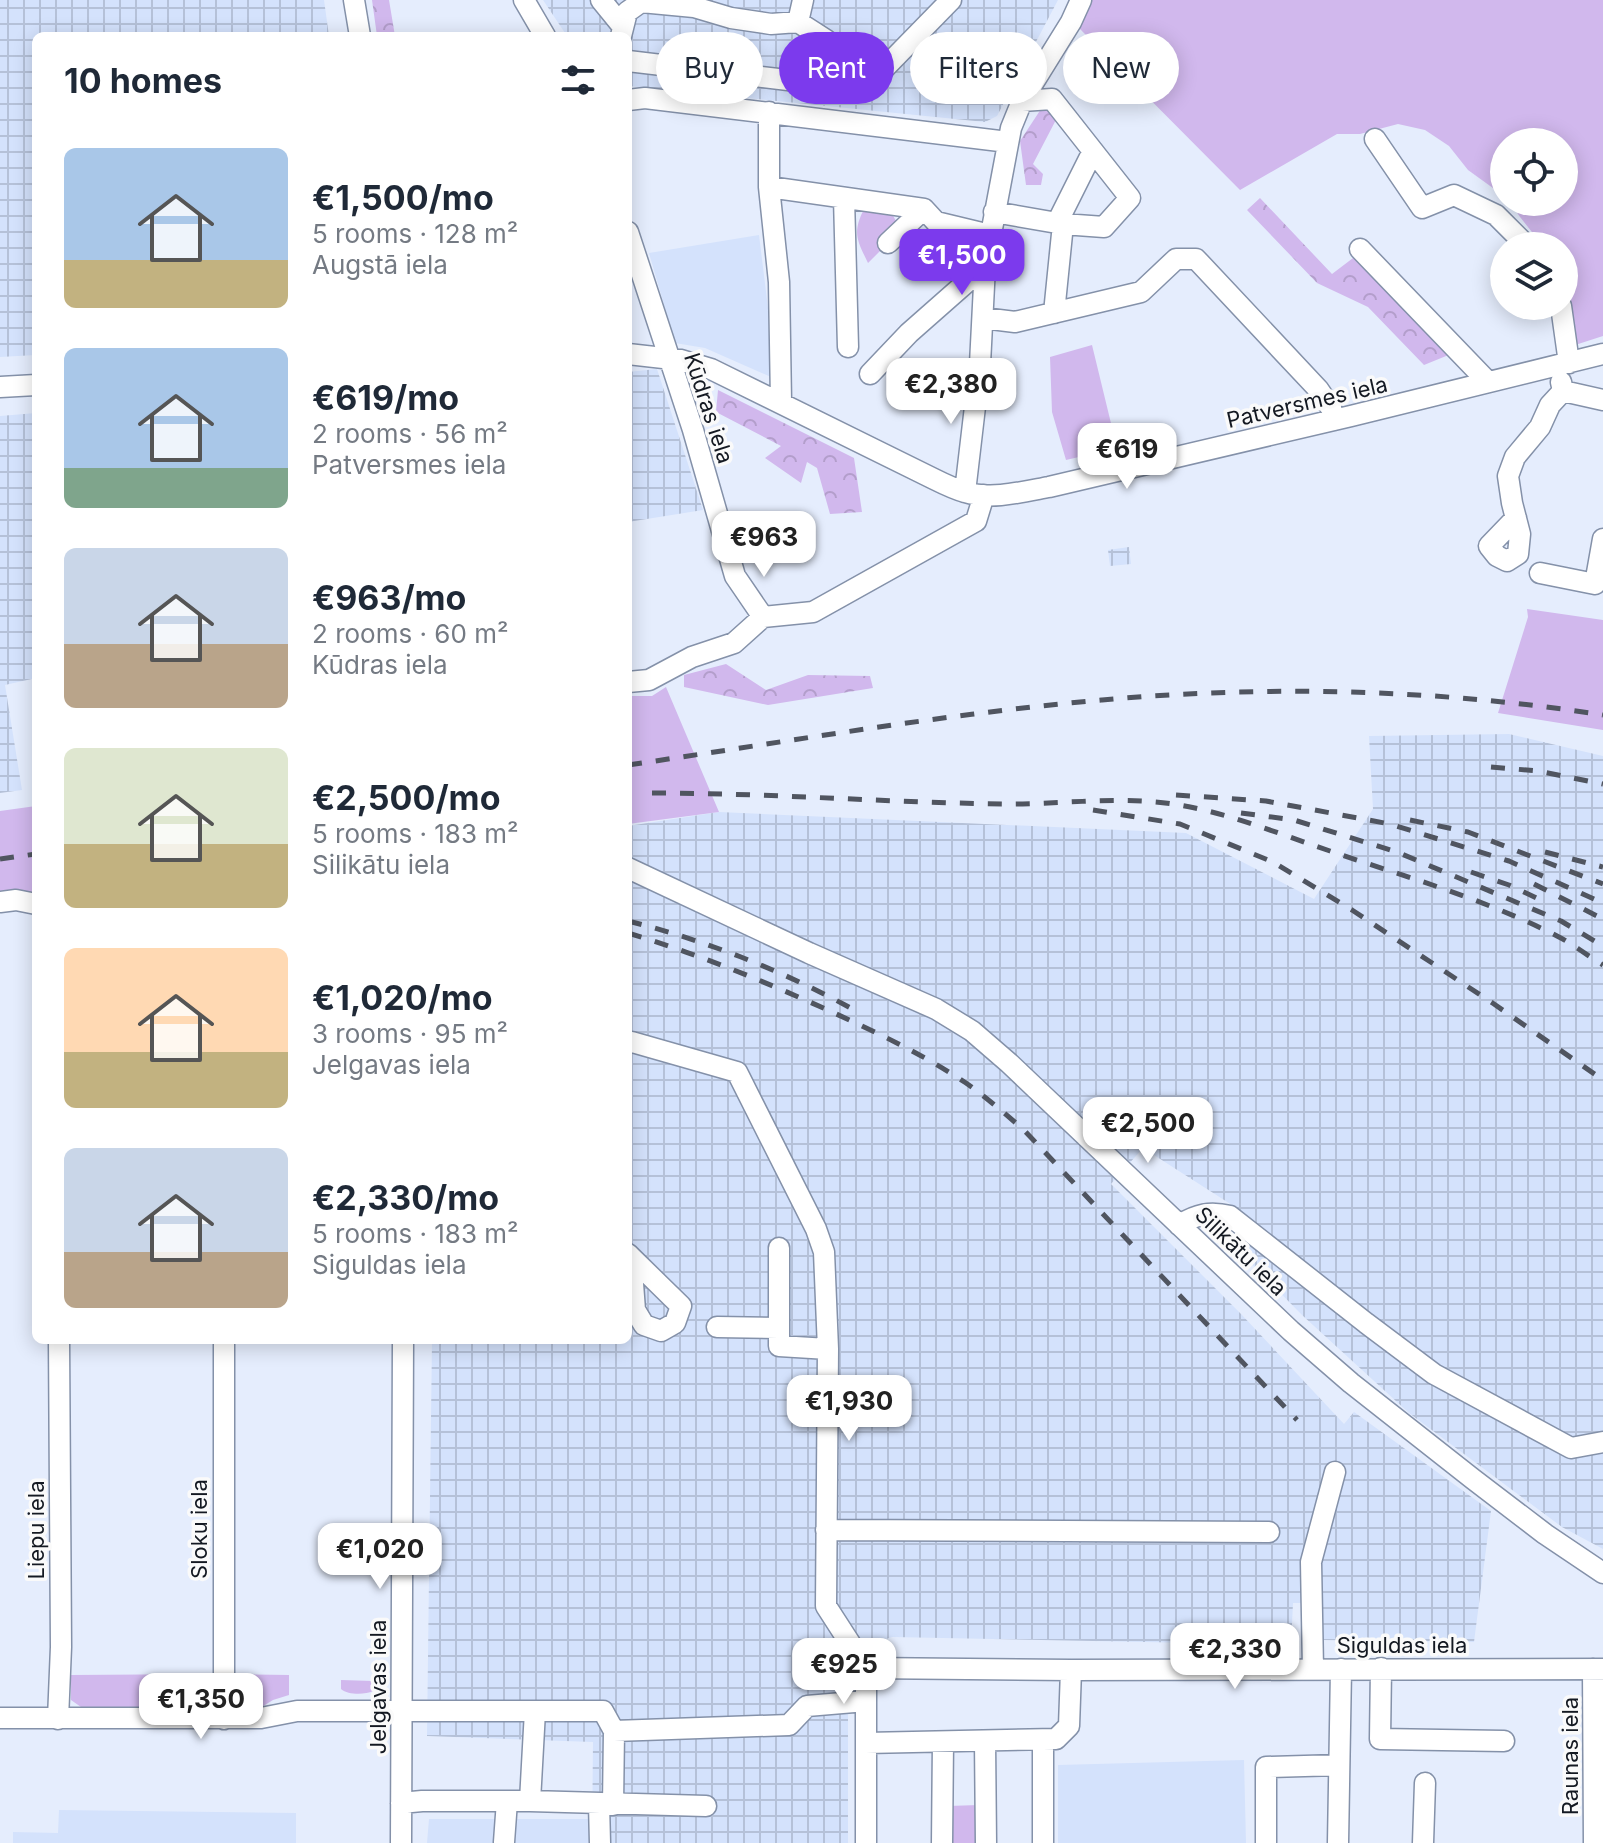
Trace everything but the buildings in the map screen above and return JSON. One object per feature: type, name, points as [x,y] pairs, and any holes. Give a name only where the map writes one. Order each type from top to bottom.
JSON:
[{"type":"street","points":[[354,0],[359,32]]},
{"type":"street","points":[[524,0],[543,32]]},
{"type":"street","points":[[601,0],[622,31]]},
{"type":"street","points":[[798,22],[803,0]]},
{"type":"street","points":[[894,58],[951,0]]},
{"type":"street","points":[[1047,61],[1081,0]]},
{"type":"street","points":[[622,31],[627,12],[644,1],[694,7],[731,18],[771,24],[798,22],[814,32]]},
{"type":"street","points":[[632,61],[779,79]]},
{"type":"street","points":[[632,100],[645,98],[769,112],[1008,142]]},
{"type":"street","points":[[994,212],[1104,227],[1130,198],[1052,99],[1047,99]]},
{"type":"street","points":[[632,682],[649,680],[692,657],[734,643],[763,617],[813,612],[976,521],[974,494],[985,266],[1011,128],[1021,104]]},
{"type":"street","points":[[769,112],[769,187],[779,282],[781,402]]},
{"type":"street","points":[[1375,139],[1422,208],[1454,195],[1496,215],[1513,232]]},
{"type":"street","points":[[1054,313],[1060,223],[1093,151]]},
{"type":"street","points":[[769,187],[924,209],[936,222],[990,235]]},
{"type":"street","points":[[844,198],[848,347]]},
{"type":"street","points":[[888,243],[924,209]]},
{"type":"street","name":"Kūdras iela","points":[[632,245],[693,430],[735,576],[763,617]]},
{"type":"street","points":[[1360,249],[1488,382]]},
{"type":"street","points":[[983,318],[1015,322],[1141,292],[1176,259],[1196,259],[1318,389],[1331,408],[1334,420]]},
{"type":"street","points":[[870,374],[909,333],[985,266]]},
{"type":"street","points":[[1516,518],[1508,476],[1515,457],[1540,427],[1550,405],[1563,391],[1561,320]]},
{"type":"street","name":"Patversmes iela","points":[[632,354],[667,357],[711,369],[880,453],[974,494],[1025,492],[1049,487],[1603,354]]},
{"type":"street","points":[[0,387],[32,385]]},
{"type":"street","points":[[1563,391],[1603,400]]},
{"type":"street","points":[[1540,573],[1595,584],[1603,539]]},
{"type":"street","name":"Silikātu iela","points":[[632,870],[936,1009],[972,1031],[1291,1331],[1400,1423],[1545,1534],[1603,1573]]},
{"type":"street","points":[[0,902],[16,900],[32,903]]},
{"type":"street","points":[[632,1042],[737,1072],[816,1229],[824,1252],[828,1349],[826,1606],[866,1668],[866,1843]]},
{"type":"street","points":[[1179,1225],[1193,1216],[1214,1212],[1230,1216],[1434,1374],[1571,1448],[1603,1442]]},
{"type":"street","points":[[779,1248],[779,1346],[828,1349]]},
{"type":"street","points":[[717,1327],[779,1328]]},
{"type":"street","name":"Liepu iela","points":[[58,1719],[61,1647],[59,1344]]},
{"type":"street","name":"Sloku iela","points":[[224,1344],[224,1719]]},
{"type":"street","name":"Jelgavas iela","points":[[401,1843],[403,1344]]},
{"type":"street","points":[[1313,1669],[1311,1562],[1335,1472]]},
{"type":"street","points":[[826,1530],[1269,1532]]},
{"type":"street","name":"Siguldas iela","points":[[866,1668],[1598,1669]]},
{"type":"street","points":[[1381,1668],[1380,1739],[1504,1741]]},
{"type":"street","points":[[1338,1843],[1341,1669]]},
{"type":"street","name":"Raunas iela","points":[[1594,1843],[1598,1669]]},
{"type":"street","points":[[866,1743],[1056,1739],[1069,1726],[1071,1670]]},
{"type":"street","points":[[614,1731],[789,1725],[807,1706],[866,1701]]},
{"type":"street","points":[[0,1718],[224,1719],[261,1718],[297,1711],[603,1711],[614,1731],[600,1843]]},
{"type":"street","points":[[530,1801],[535,1711]]},
{"type":"street","points":[[1043,1740],[1043,1843]]},
{"type":"street","points":[[985,1741],[986,1843]]},
{"type":"street","points":[[942,1843],[943,1742]]},
{"type":"street","points":[[1266,1843],[1266,1767],[1339,1765]]},
{"type":"street","points":[[1423,1843],[1425,1783]]},
{"type":"street","points":[[504,1842],[507,1801]]},
{"type":"street","points":[[401,1803],[530,1801],[706,1806]]},
{"type":"shaded area","points":[[0,0],[324,0],[328,32],[32,32],[32,355],[0,357]]},
{"type":"shaded area","points":[[543,0],[1058,0],[1041,32],[910,32],[910,104],[1003,104],[997,116],[985,122],[806,104],[894,104],[894,32],[779,32],[779,101],[763,100],[763,32],[656,32],[656,89],[632,86],[632,32],[564,32]]},
{"type":"shaded area","points":[[759,235],[768,308],[771,377],[705,348],[675,343],[649,253]]},
{"type":"shaded area","points":[[657,369],[703,510],[632,521],[632,372]]},
{"type":"shaded area","points":[[32,413],[32,679],[5,685],[22,790],[0,793],[0,416]]},
{"type":"shaded area","points":[[1129,547],[1131,564],[1110,566],[1108,550]]},
{"type":"shaded area","points":[[1509,734],[1603,756],[1603,1549],[1562,1527],[1409,1413],[1302,1315],[1230,1242],[1222,1230],[1235,1207],[1143,1148],[1111,1184],[1242,1315],[1344,1424],[1354,1412],[1491,1511],[1474,1642],[1322,1640],[1323,1603],[1293,1603],[1291,1645],[892,1637],[848,1652],[848,1843],[592,1843],[593,1742],[427,1736],[432,1344],[632,1344],[632,825],[719,812],[1186,833],[1314,899],[1373,809],[1369,736]]},
{"type":"shaded area","points":[[1244,1760],[1246,1843],[1058,1843],[1058,1765]]},
{"type":"shaded area","points":[[59,1810],[296,1813],[296,1843],[13,1843],[13,1832],[58,1833]]},
{"type":"shaded area","points":[[429,1819],[592,1819],[592,1843],[427,1843]]},
{"type":"green space","points":[[372,0],[389,0],[394,32],[376,32]]},
{"type":"green space","points":[[1092,0],[1603,0],[1603,336],[1572,346],[1567,320],[1578,320],[1578,232],[1532,232],[1519,216],[1578,216],[1578,128],[1490,128],[1490,186],[1468,170],[1449,146],[1425,130],[1398,124],[1360,134],[1337,134],[1240,190],[1155,104],[1179,104],[1179,32],[1083,32],[1077,26]]},
{"type":"green space","points":[[1041,109],[1059,114],[1033,164],[1043,174],[1041,185],[1026,185],[1020,141]]},
{"type":"green space","points":[[1260,198],[1332,274],[1357,255],[1451,354],[1424,365],[1368,307],[1317,283],[1247,210]]},
{"type":"green space","points":[[864,209],[891,212],[896,221],[879,238],[886,245],[868,263],[857,236]]},
{"type":"green space","points":[[1092,345],[1117,448],[1066,460],[1052,412],[1050,357]]},
{"type":"green space","points":[[718,390],[854,458],[862,512],[830,514],[817,468],[807,462],[801,483],[765,458],[781,446],[716,412]]},
{"type":"green space","points":[[1527,609],[1603,620],[1603,730],[1498,713],[1528,617]]},
{"type":"green space","points":[[726,664],[766,690],[808,675],[870,676],[873,688],[768,705],[684,687],[684,675]]},
{"type":"green space","points":[[666,687],[719,812],[632,823],[632,696],[652,696]]},
{"type":"green space","points":[[32,807],[32,901],[0,897],[0,811]]},
{"type":"green space","points":[[217,1674],[217,1698],[207,1707],[81,1707],[71,1700],[71,1675]]},
{"type":"green space","points":[[229,1674],[289,1675],[289,1695],[260,1708],[240,1707],[229,1694]]},
{"type":"green space","points":[[341,1680],[373,1681],[373,1691],[361,1694],[348,1692],[341,1689]]},
{"type":"green space","points":[[979,1805],[980,1843],[949,1843],[948,1806]]},
{"type":"railway","points":[[632,764],[983,713],[1164,695],[1353,692],[1478,700],[1603,715]]},
{"type":"railway","points":[[1491,767],[1538,771],[1603,784]]},
{"type":"railway","points":[[652,793],[1010,804],[1092,801],[1173,804],[1253,824],[1474,900],[1557,936],[1603,965]]},
{"type":"railway","points":[[1176,795],[1266,801],[1390,824],[1509,861],[1603,903]]},
{"type":"railway","points":[[1093,810],[1180,824],[1273,862],[1352,910],[1603,1080]]},
{"type":"railway","points":[[1241,813],[1294,820],[1397,852],[1561,921],[1603,946]]},
{"type":"railway","points":[[1410,820],[1468,832],[1603,884]]},
{"type":"railway","points":[[1545,852],[1603,867]]},
{"type":"railway","points":[[0,859],[32,855]]},
{"type":"railway","points":[[1471,872],[1545,902]]},
{"type":"railway","points":[[1534,884],[1603,919]]},
{"type":"railway","points":[[632,922],[746,959],[858,1012]]},
{"type":"railway","points":[[632,934],[732,969],[832,1012],[884,1036],[973,1088],[1023,1129],[1297,1420]]}]
